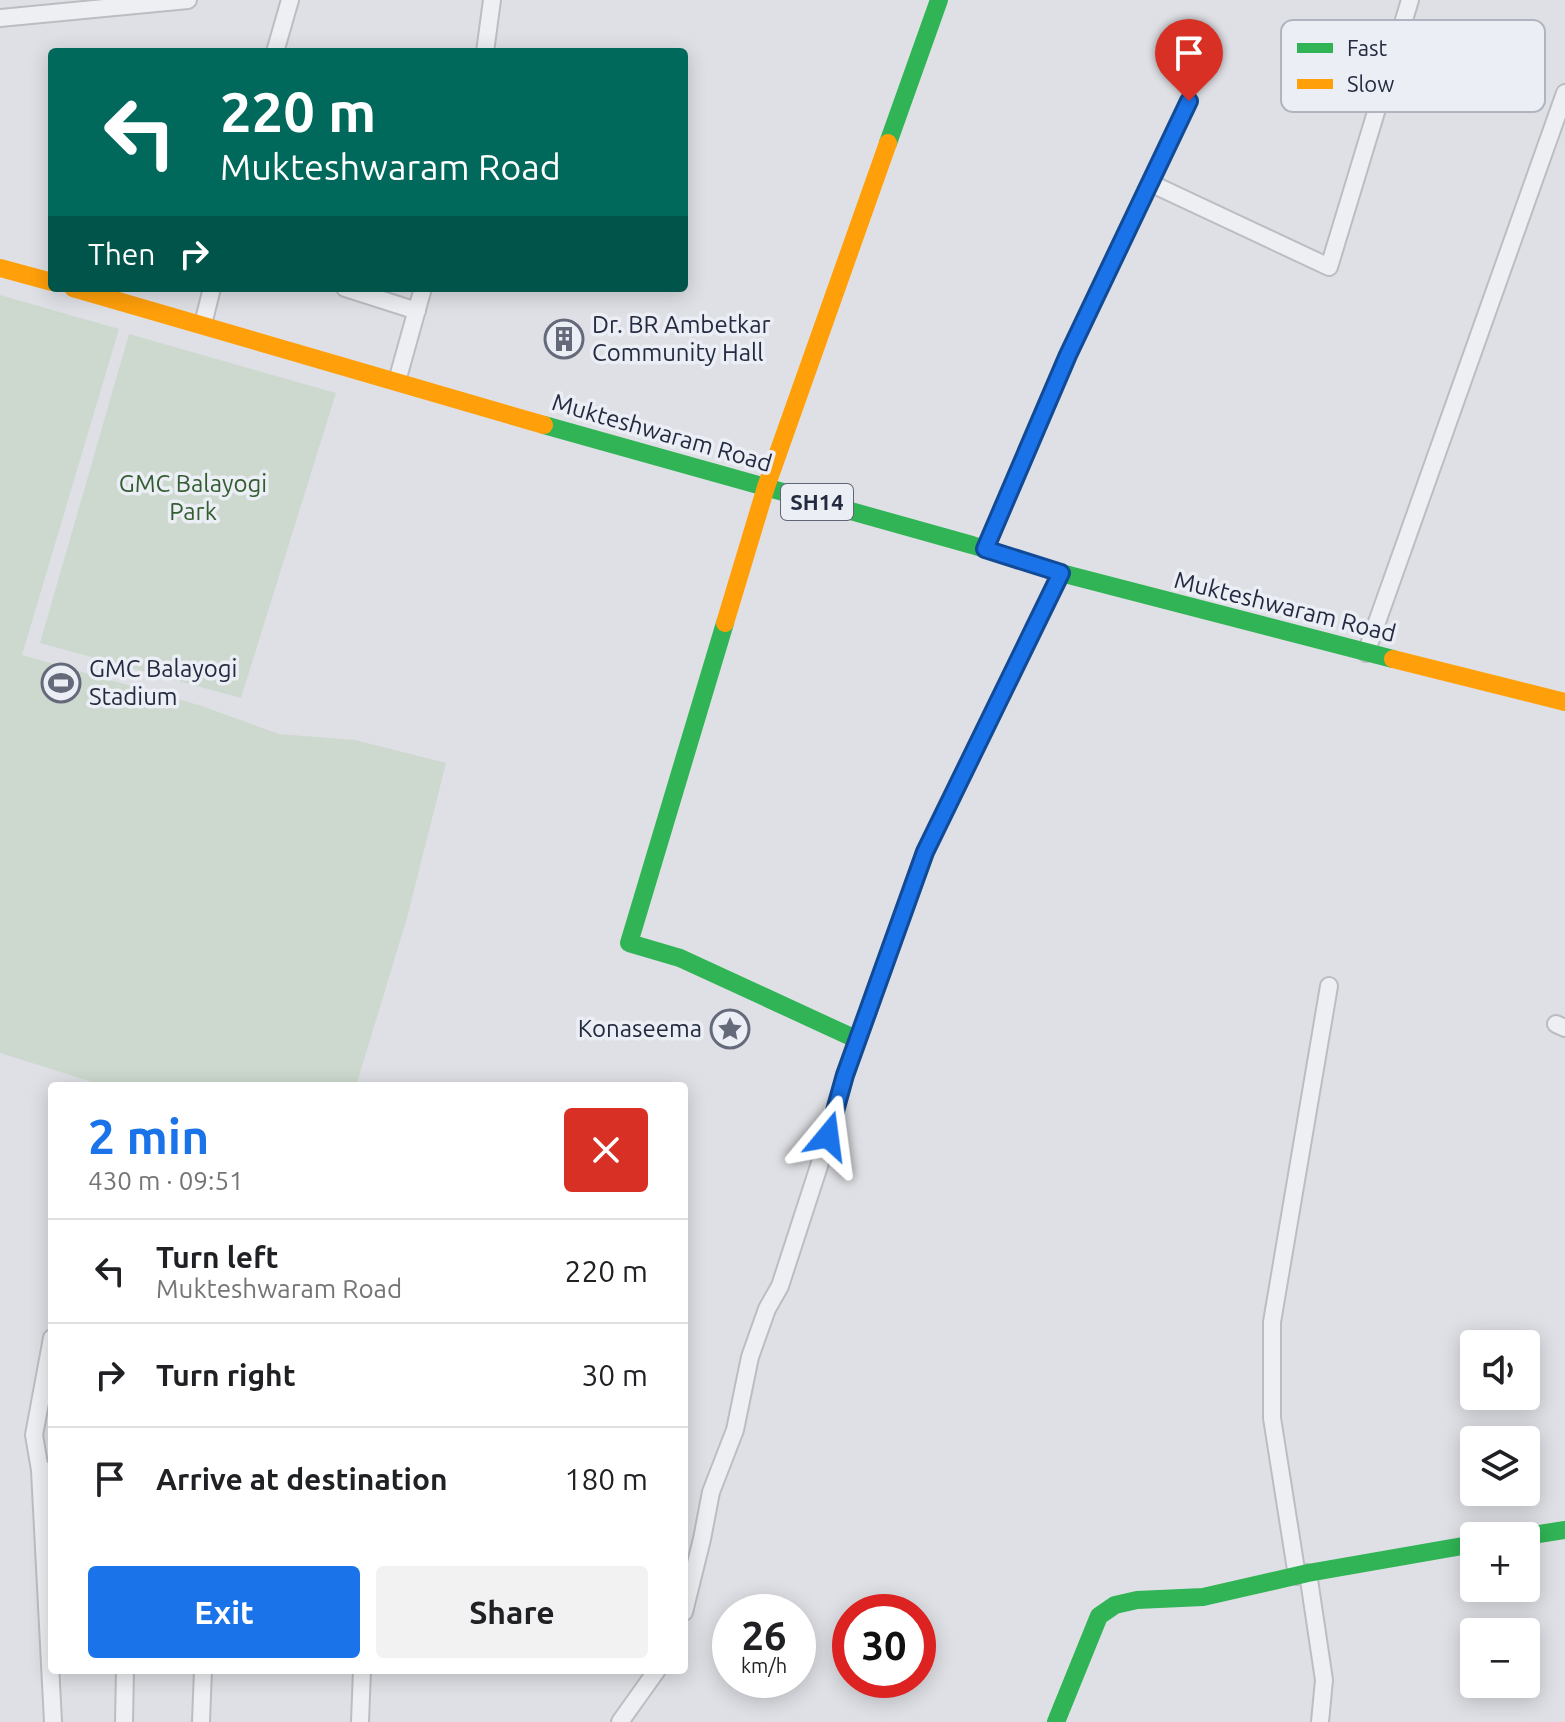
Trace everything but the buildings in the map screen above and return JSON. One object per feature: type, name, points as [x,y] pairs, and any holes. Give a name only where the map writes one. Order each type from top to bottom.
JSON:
[{"type":"main road","points":[[858,1040],[680,958],[629,943],[766,487],[939,0]]},
{"type":"main road","points":[[0,268],[48,281]]},
{"type":"main road","name":"Mukteshwaram Road","points":[[87,292],[1061,573],[1565,702]]},
{"type":"main road","points":[[1540,1534],[1565,1530]]},
{"type":"main road","points":[[1056,1722],[1099,1616],[1115,1605],[1137,1600],[1203,1597],[1302,1574],[1460,1546]]},
{"type":"street","points":[[0,18],[188,0]]},
{"type":"street","points":[[276,48],[290,0]]},
{"type":"street","points":[[486,48],[492,0]]},
{"type":"street","points":[[1404,20],[1410,0]]},
{"type":"street","points":[[1366,653],[1565,93]]},
{"type":"street","points":[[985,549],[1068,355],[1189,101]]},
{"type":"street","points":[[1150,183],[1329,267],[1376,112]]},
{"type":"street","points":[[203,324],[211,292]]},
{"type":"street","points":[[358,292],[417,311]]},
{"type":"street","points":[[397,381],[422,292]]},
{"type":"street","points":[[688,1596],[711,1492],[735,1430],[750,1357],[767,1309],[780,1286],[858,1040],[925,852],[1061,573]]},
{"type":"street","points":[[1320,1722],[1324,1680],[1272,1418],[1272,1322],[1329,986]]},
{"type":"street","points":[[48,1360],[34,1435],[46,1471],[48,1543]]},
{"type":"street","points":[[52,1674],[53,1722]]},
{"type":"street","points":[[124,1722],[125,1674]]},
{"type":"street","points":[[201,1722],[203,1674]]},
{"type":"street","points":[[360,1722],[362,1674]]},
{"type":"street","points":[[620,1722],[654,1674]]},
{"type":"green space","name":"GMC Balayogi Stadium","points":[[0,295],[119,329],[22,655],[202,706],[279,734],[355,740],[446,763],[407,918],[357,1082],[92,1082],[0,1053]]},
{"type":"green space","name":"GMC Balayogi Park","points":[[129,334],[336,393],[241,698],[40,643]]},
{"type":"traffic: fast","points":[[888,143],[939,0]]},
{"type":"traffic: fast","points":[[544,425],[972,545],[1061,573],[1393,659]]},
{"type":"traffic: fast","points":[[725,623],[629,943],[680,958],[858,1040]]},
{"type":"traffic: fast","points":[[1540,1534],[1565,1530]]},
{"type":"traffic: fast","points":[[1056,1722],[1099,1616],[1115,1605],[1137,1600],[1203,1597],[1308,1573],[1460,1546]]},
{"type":"traffic: slow","points":[[725,623],[766,487],[888,143]]},
{"type":"traffic: slow","points":[[0,268],[48,281]]},
{"type":"traffic: slow","points":[[87,292],[544,425]]},
{"type":"traffic: slow","points":[[1393,659],[1565,702]]},
{"type":"place","name":"Dr. BR Ambetkar Community Hall","points":[[564,339]]},
{"type":"place","name":"GMC Balayogi Stadium","points":[[61,683]]},
{"type":"place","name":"Konaseema","points":[[730,1029]]},
{"type":"route","points":[[828,1136],[845,1075],[925,852],[1061,573],[985,549],[1068,355],[1189,101]]}]
